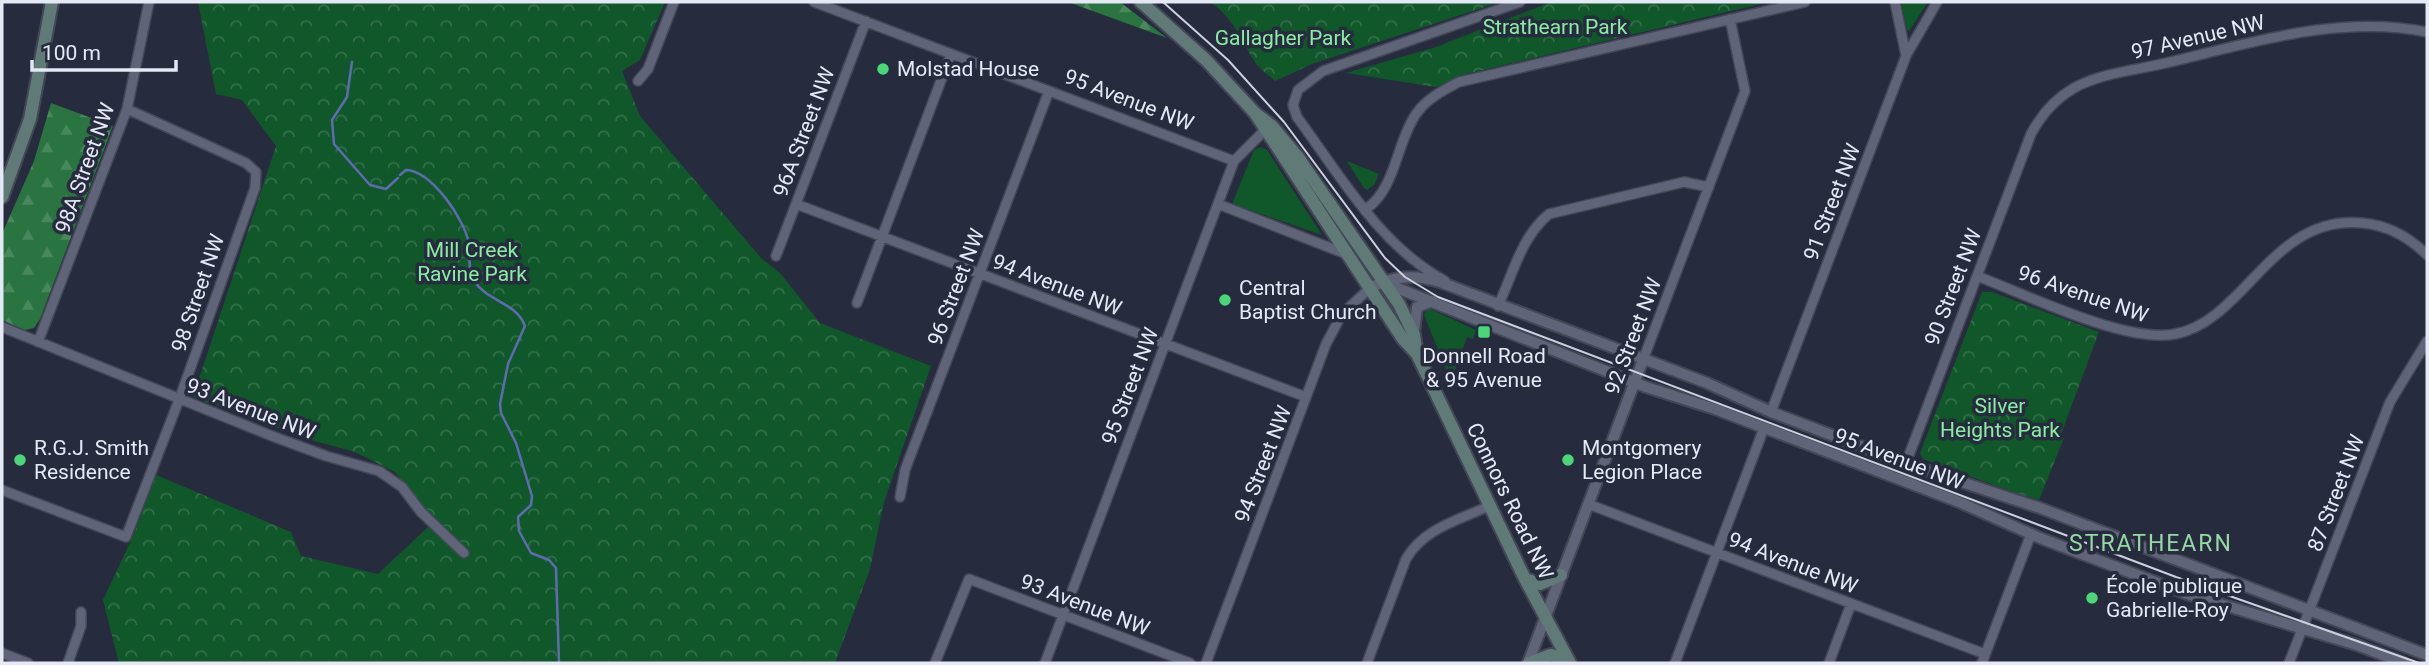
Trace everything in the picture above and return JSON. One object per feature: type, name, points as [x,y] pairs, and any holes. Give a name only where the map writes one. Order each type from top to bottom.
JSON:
[{"type":"main road","points":[[2,197],[30,119],[52,2]]},
{"type":"main road","name":"Connors Road NW","points":[[1141,2],[1206,60],[1255,113],[1272,126],[1297,156],[1385,280],[1414,335],[1417,354]]},
{"type":"main road","name":"Connors Road NW","points":[[1255,113],[1264,131],[1417,354],[1525,579],[1569,662]]},
{"type":"main road","points":[[1525,579],[1546,583],[1560,575]]},
{"type":"main road","points":[[1529,663],[1545,656],[1569,662]]},
{"type":"street","name":"98A Street NW","points":[[38,342],[127,109],[149,2]]},
{"type":"street","points":[[638,81],[648,69],[674,2]]},
{"type":"street","name":"95 Avenue NW","points":[[814,2],[1234,161]]},
{"type":"street","name":"95 Avenue NW","points":[[1466,293],[1419,265],[1392,241],[1297,117],[1293,105],[1304,85],[1332,67],[1520,2]]},
{"type":"street","points":[[1366,209],[1380,195],[1416,113],[1459,82],[1805,2]]},
{"type":"street","points":[[1895,2],[1906,56]]},
{"type":"street","name":"91 Street NW","points":[[1771,412],[1906,56],[1937,2]]},
{"type":"street","name":"92 Street NW","points":[[1529,663],[1745,91],[1730,19]]},
{"type":"street","name":"96A Street NW","points":[[776,256],[866,21]]},
{"type":"street","name":"97 Avenue NW","points":[[2035,125],[2062,95],[2097,79],[2319,29],[2383,26],[2427,32]]},
{"type":"street","points":[[857,303],[951,54]]},
{"type":"street","name":"96 Street NW","points":[[900,497],[905,470],[1049,90]]},
{"type":"street","name":"98 Street NW","points":[[2,489],[126,537],[179,400],[256,177],[246,163],[127,109]]},
{"type":"street","name":"90 Street NW","points":[[1906,463],[2035,125]]},
{"type":"street","name":"95 Street NW","points":[[1045,663],[1234,161],[1264,131]]},
{"type":"street","points":[[1498,306],[1526,240],[1536,225],[1549,214],[1684,182],[1709,187]]},
{"type":"street","name":"94 Avenue NW","points":[[796,204],[1306,397]]},
{"type":"street","points":[[1218,204],[1348,255]]},
{"type":"street","name":"96 Avenue NW","points":[[1977,276],[2110,326],[2144,335],[2164,336],[2182,333],[2204,323],[2299,237],[2321,227],[2345,222],[2379,226],[2410,240],[2427,255]]},
{"type":"street","name":"95 Avenue NW","points":[[1370,288],[1385,280],[1423,278],[1707,383],[1771,412],[1906,463],[2050,512],[2427,655]]},
{"type":"street","name":"95 Avenue NW","points":[[1385,280],[1635,382],[1959,502],[2031,534],[2187,594],[2357,645],[2404,663]]},
{"type":"street","name":"94 Street NW","points":[[1206,663],[1334,327],[1348,308],[1370,288]]},
{"type":"street","points":[[1414,335],[1416,307],[1433,301]]},
{"type":"street","name":"93 Avenue NW","points":[[2,327],[179,400],[326,456],[379,471],[402,486],[421,512],[464,552]]},
{"type":"street","name":"87 Street NW","points":[[2289,663],[2390,402],[2427,341]]},
{"type":"street","points":[[1675,663],[1763,428]]},
{"type":"street","name":"94 Avenue NW","points":[[1588,504],[1851,604],[1984,659]]},
{"type":"street","points":[[1367,663],[1410,552],[1433,531],[1489,506]]},
{"type":"street","points":[[1984,659],[2031,534]]},
{"type":"street","name":"93 Avenue NW","points":[[935,663],[969,579],[1190,663]]},
{"type":"street","points":[[1829,663],[1851,604]]},
{"type":"street","points":[[68,663],[81,626],[80,612]]},
{"type":"street","points":[[2,653],[28,663]]},
{"type":"green space","name":"Mill Creek Ravine Park","points":[[198,2],[665,2],[640,60],[622,71],[640,116],[761,258],[780,273],[820,323],[931,366],[884,502],[870,569],[835,663],[119,663],[103,600],[134,534],[156,475],[291,532],[301,556],[378,574],[429,526],[418,500],[395,472],[355,452],[311,440],[193,397],[276,146],[242,100],[216,94]]},
{"type":"green space","points":[[1068,2],[1120,2],[1167,38]]},
{"type":"green space","name":"Gallagher Park","points":[[1210,2],[1500,2],[1312,64],[1275,81],[1257,65],[1231,22]]},
{"type":"green space","name":"Strathearn Park","points":[[1551,2],[1769,2],[1466,74],[1436,87],[1346,73],[1436,47]]},
{"type":"green space","points":[[1901,2],[1928,2],[1909,31],[1907,29]]},
{"type":"green space","points":[[51,103],[113,126],[40,319],[34,328],[25,330],[2,320],[2,234],[34,161]]},
{"type":"green space","points":[[1261,147],[1267,150],[1322,235],[1232,204],[1254,150]]},
{"type":"green space","points":[[1339,149],[1347,161],[1379,174],[1374,185],[1367,190],[1364,188]]},
{"type":"green space","name":"Silver Heights Park","points":[[1982,292],[1992,292],[2099,332],[2060,437],[2064,438],[2039,500],[1923,459],[1920,453]]},
{"type":"green space","points":[[1428,308],[1476,330],[1473,339],[1467,337],[1454,373],[1459,375],[1454,389],[1424,315]]},
{"type":"waterway","points":[[352,62],[347,97],[332,120],[334,144],[370,185],[386,189],[398,178]]},
{"type":"waterway","points":[[400,175],[406,170],[416,172],[446,198],[466,234],[474,281],[487,294],[515,312],[525,326],[508,364],[500,404],[501,413],[516,443],[532,496],[531,505],[518,517],[519,531],[531,553],[549,560],[556,568],[559,663]]},
{"type":"tram line","points":[[1163,2],[1228,60],[1284,122],[1385,258],[1405,277],[1438,297],[2176,577],[2419,663]]},
{"type":"place","name":"Molstad House","points":[[883,69]]},
{"type":"place","name":"Central Baptist Church","points":[[1225,300]]},
{"type":"place","name":"Donnell Road & 95 Avenue","points":[[1484,332]]},
{"type":"place","name":"R.G.J. Smith Residence","points":[[20,460]]},
{"type":"place","name":"Montgomery Legion Place","points":[[1568,460]]},
{"type":"place","name":"École publique Gabrielle-Roy","points":[[2092,598]]},
{"type":"district","name":"STRATHEARN","points":[[2151,543]]}]
